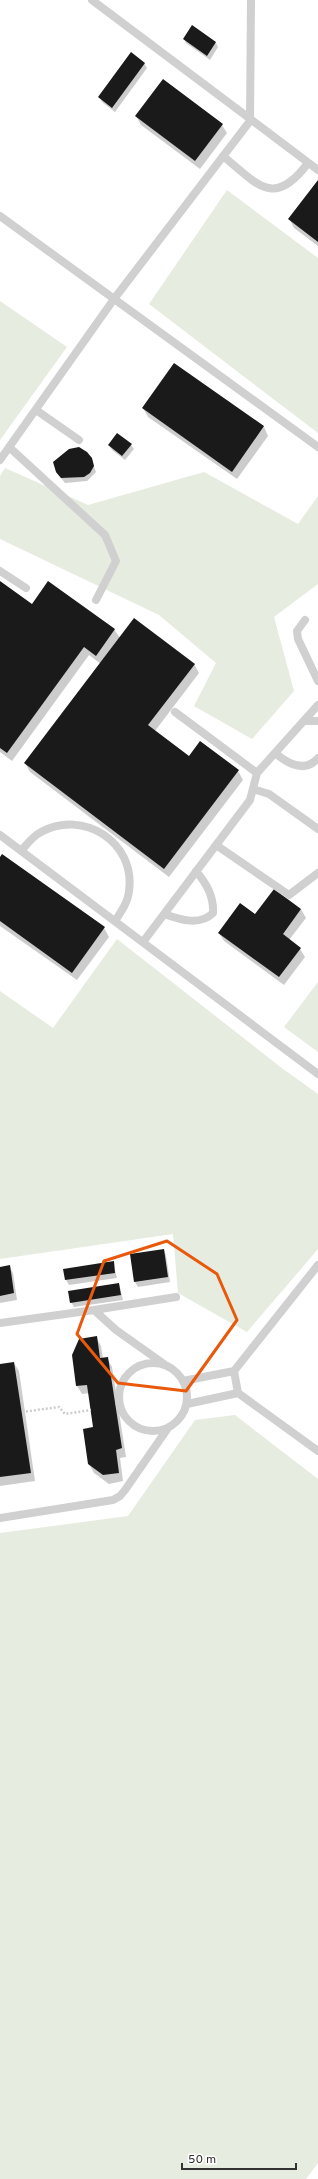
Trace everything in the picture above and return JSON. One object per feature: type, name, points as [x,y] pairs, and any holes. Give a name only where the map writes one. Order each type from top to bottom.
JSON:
[{"type":"lane","points":[[92,0],[250,121],[318,170]]},
{"type":"lane","points":[[0,460],[114,300],[250,121],[251,0]]},
{"type":"lane","points":[[223,156],[259,185],[266,188],[278,188],[289,184],[297,178],[308,163]]},
{"type":"lane","points":[[0,216],[318,447]]},
{"type":"lane","points":[[36,410],[79,440]]},
{"type":"lane","points":[[9,447],[105,535],[116,560],[96,600]]},
{"type":"lane","points":[[0,571],[26,588]]},
{"type":"lane","points":[[305,620],[297,631],[298,639],[318,681],[318,668]]},
{"type":"lane","points":[[143,942],[250,800],[257,773],[318,706]]},
{"type":"lane","points":[[175,712],[257,773]]},
{"type":"lane","points":[[304,721],[318,721]]},
{"type":"lane","points":[[275,753],[285,761],[302,766],[310,765],[318,758]]},
{"type":"lane","points":[[253,789],[269,794],[318,829]]},
{"type":"lane","points":[[21,850],[41,832],[68,825],[84,825],[97,829],[108,837],[122,854],[128,865],[130,877],[126,903],[115,921]]},
{"type":"lane","points":[[0,835],[318,1074]]},
{"type":"lane","points":[[216,845],[289,895],[318,873]]},
{"type":"lane","points":[[164,914],[191,922],[208,918],[213,913],[214,904],[210,892],[196,871]]},
{"type":"lane","points":[[183,1381],[234,1372],[318,1265]]},
{"type":"lane","points":[[0,1323],[176,1297]]},
{"type":"lane","points":[[94,1310],[116,1330],[176,1372],[183,1381],[187,1392],[187,1404],[183,1414],[177,1422],[168,1428],[157,1431],[146,1431],[135,1427],[121,1410],[119,1399],[120,1387],[125,1378],[133,1370],[144,1365],[155,1363],[166,1366]]},
{"type":"lane","points":[[234,1372],[238,1392],[318,1451]]},
{"type":"lane","points":[[187,1404],[238,1392]]},
{"type":"lane","points":[[0,1518],[113,1500],[120,1496],[125,1490],[168,1428]]},
{"type":"path","points":[[22,1412],[59,1407],[66,1414],[91,1410]]},
{"type":"highlighted area","points":[[167,1241],[217,1274],[237,1320],[186,1391],[118,1383],[77,1334],[104,1261]]},
{"type":"shaded area","points":[[227,190],[318,258],[318,433],[149,304]]},
{"type":"shaded area","points":[[0,301],[67,347],[0,440]]},
{"type":"shaded area","points":[[5,468],[88,505],[204,472],[298,524],[318,496],[318,584],[274,617],[294,691],[252,739],[194,706],[216,663],[159,615],[0,539],[0,476]]},
{"type":"shaded area","points":[[117,939],[283,1069],[318,1094],[318,1249],[247,1332],[178,1293],[173,1234],[0,1259],[0,991],[53,1028]]},
{"type":"shaded area","points":[[318,982],[318,1052],[284,1027]]},
{"type":"shaded area","points":[[235,1415],[318,1479],[318,2163],[306,2179],[0,2179],[0,1533],[128,1516],[195,1420]]},
{"type":"building","points":[[192,25],[216,42],[207,56],[183,39]]},
{"type":"building","points":[[131,52],[145,63],[112,108],[98,97]]},
{"type":"building","points":[[163,79],[223,124],[195,161],[135,116]]},
{"type":"building","points":[[318,180],[318,242],[288,219]]},
{"type":"building","points":[[174,363],[264,426],[232,472],[142,408]]},
{"type":"building","points":[[117,433],[132,444],[122,456],[108,445]]},
{"type":"building","points":[[79,447],[87,452],[92,458],[94,466],[90,473],[84,477],[61,478],[56,472],[53,462],[69,449]]},
{"type":"building","points":[[0,581],[32,604],[48,581],[115,629],[96,656],[84,647],[7,753],[0,748]]},
{"type":"building","points":[[134,618],[195,664],[148,725],[189,756],[200,741],[239,770],[164,869],[24,763]]},
{"type":"building","points":[[2,854],[105,927],[72,973],[0,921],[0,857]]},
{"type":"building","points":[[274,889],[301,909],[283,934],[301,948],[279,977],[218,933],[240,903],[255,914]]},
{"type":"building","points":[[164,1249],[168,1277],[134,1282],[130,1254]]},
{"type":"building","points":[[114,1261],[115,1273],[65,1280],[63,1269]]},
{"type":"building","points":[[10,1265],[14,1293],[0,1296],[0,1267]]},
{"type":"building","points":[[119,1283],[121,1295],[70,1303],[68,1291]]},
{"type":"building","points":[[97,1336],[100,1358],[108,1357],[122,1448],[116,1450],[119,1473],[103,1475],[88,1464],[83,1429],[93,1427],[87,1385],[76,1386],[72,1355],[79,1339]]},
{"type":"building","points":[[14,1362],[31,1473],[0,1477],[0,1364]]}]
